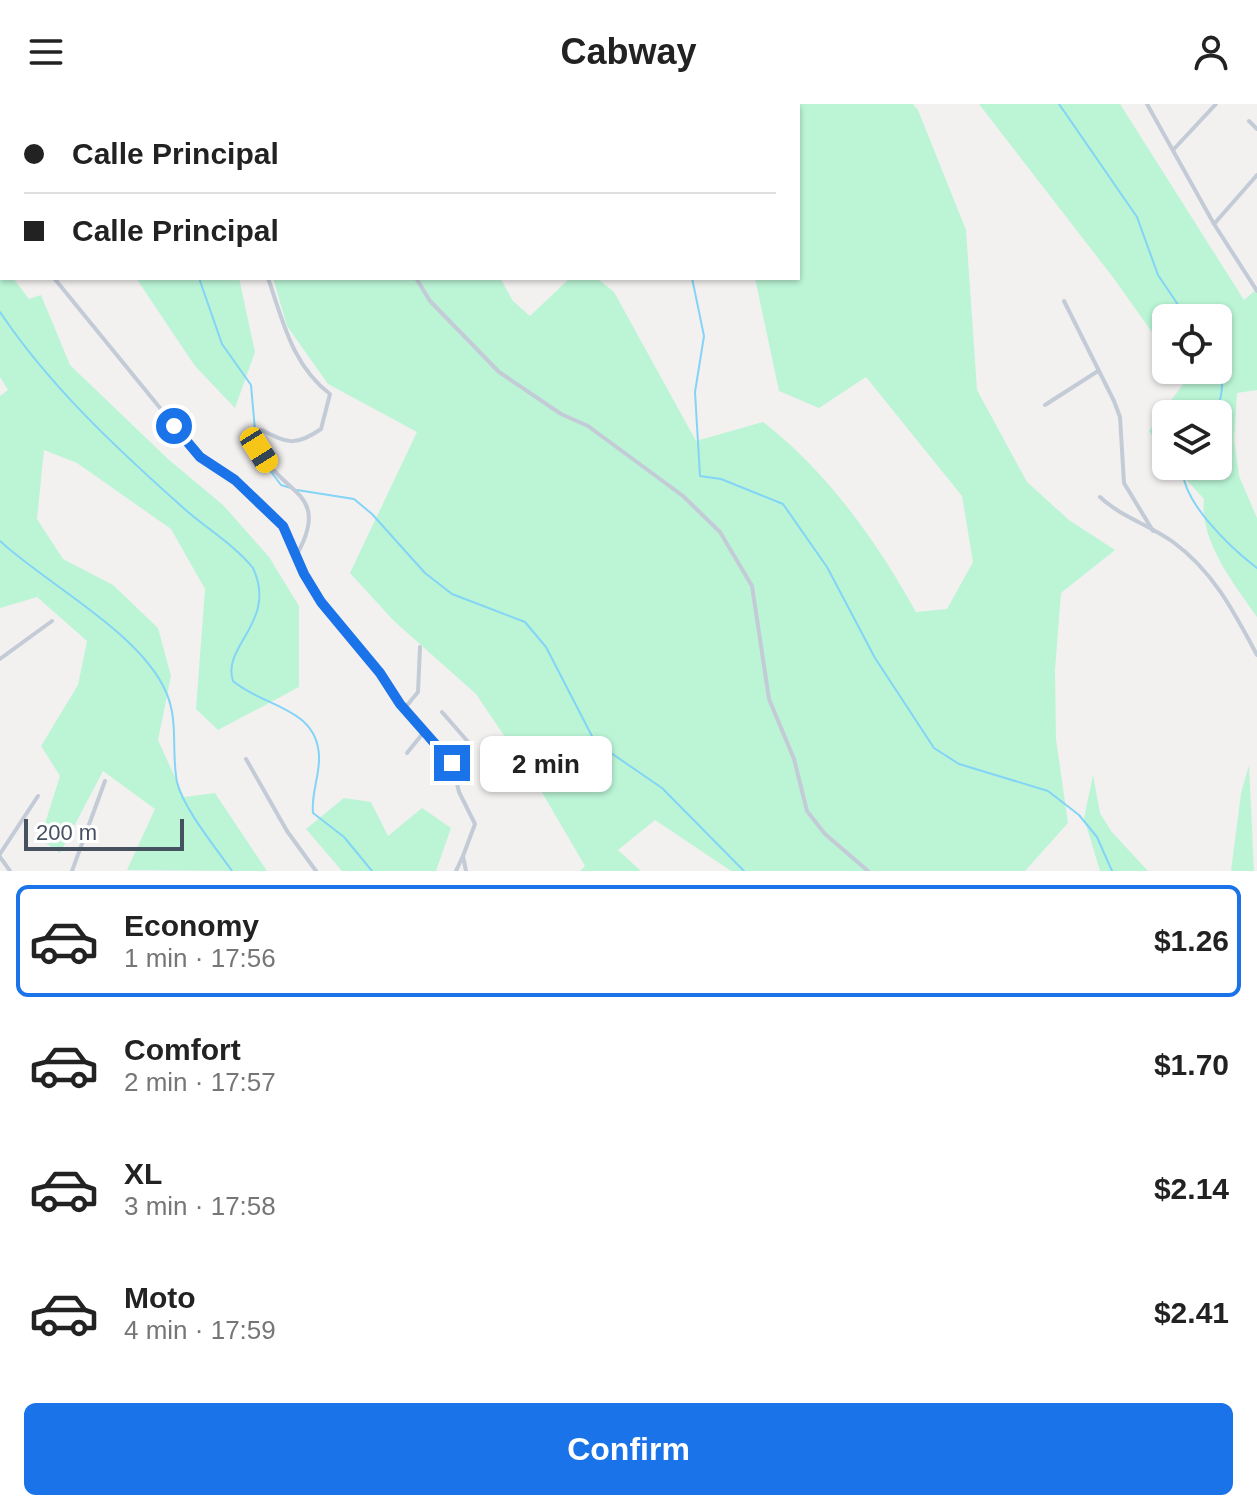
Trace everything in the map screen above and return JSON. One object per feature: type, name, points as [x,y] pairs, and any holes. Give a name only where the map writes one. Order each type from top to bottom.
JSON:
[{"type":"street","points":[[1147,104],[1214,224],[1257,291]]},
{"type":"street","points":[[1173,150],[1216,104]]},
{"type":"street","points":[[1249,121],[1257,129]]},
{"type":"street","points":[[1214,224],[1257,175]]},
{"type":"street","points":[[56,280],[200,457],[235,480],[283,526],[321,602],[380,673],[404,709],[449,755],[475,824],[456,871]]},
{"type":"street","points":[[269,280],[286,333],[302,366],[330,394],[321,429],[310,437],[285,442],[262,430],[255,431],[259,450],[273,473],[300,495],[310,511],[311,522],[296,556]]},
{"type":"street","points":[[417,280],[430,301],[499,372],[561,414],[588,426],[683,496],[720,532],[752,586],[769,699],[794,759],[807,811],[825,834],[868,871]]},
{"type":"street","points":[[1064,301],[1120,417],[1124,483],[1153,531]]},
{"type":"street","points":[[1045,405],[1098,371]]},
{"type":"street","points":[[1100,497],[1173,541],[1210,576],[1257,655]]},
{"type":"street","points":[[0,659],[52,621]]},
{"type":"street","points":[[404,709],[418,692],[420,647]]},
{"type":"street","points":[[442,712],[469,743],[468,754],[455,773]]},
{"type":"street","points":[[407,753],[424,732]]},
{"type":"street","points":[[246,759],[287,831],[316,871]]},
{"type":"street","points":[[72,871],[105,781]]},
{"type":"street","points":[[10,871],[0,856],[38,796]]},
{"type":"street","points":[[463,856],[466,871]]},
{"type":"green space","points":[[800,104],[913,104],[966,230],[977,390],[1027,482],[1069,520],[1115,550],[1061,593],[1055,670],[1056,739],[1068,823],[1025,871],[731,871],[655,820],[618,850],[641,871],[580,871],[585,866],[540,789],[476,694],[394,621],[350,573],[417,432],[328,384],[287,326],[274,280],[501,280],[513,301],[530,316],[568,280],[599,280],[614,292],[696,441],[763,422],[808,463],[849,509],[916,612],[947,609],[973,562],[962,496],[866,377],[819,408],[779,391],[755,280],[800,280]]},
{"type":"green space","points":[[979,104],[1120,104],[1244,300],[1257,289],[1257,390],[1237,393],[1234,440],[1239,476],[1257,518],[1257,617],[1220,561],[1207,530],[1204,499],[1187,480],[1232,480],[1232,400],[1171,400],[1183,384],[1232,384],[1232,304],[1152,304],[1152,332]]},
{"type":"green space","points":[[0,280],[15,280],[29,299],[41,295],[70,365],[168,459],[223,505],[269,557],[299,606],[299,687],[218,730],[196,709],[205,589],[171,529],[77,463],[44,450],[37,519],[63,559],[113,585],[158,628],[171,676],[158,740],[184,797],[215,793],[267,871],[127,870],[155,809],[103,771],[60,853],[40,839],[60,776],[41,746],[78,685],[87,641],[37,597],[0,608],[0,396],[8,390],[0,377]]},
{"type":"green space","points":[[137,280],[239,280],[255,352],[235,408],[195,366]]},
{"type":"green space","points":[[1249,765],[1254,871],[1231,871],[1241,793]]},
{"type":"green space","points":[[1093,775],[1100,813],[1111,831],[1148,871],[1100,871],[1084,818]]},
{"type":"green space","points":[[344,798],[371,802],[388,836],[422,808],[451,828],[436,871],[342,871],[306,829]]},
{"type":"waterway","points":[[1059,104],[1137,217],[1158,275],[1178,304]]},
{"type":"waterway","points":[[200,280],[222,344],[251,385],[257,453],[281,485],[291,488]]},
{"type":"waterway","points":[[692,280],[704,336],[695,392],[700,476],[721,479],[783,504],[827,567],[875,658],[934,748],[959,764],[1048,791],[1079,815],[1097,837],[1112,871]]},
{"type":"waterway","points":[[0,312],[40,365],[84,414],[155,482],[253,568],[259,587],[259,604],[235,656],[231,668],[233,681],[286,710],[309,727],[319,756],[313,813],[344,837],[372,871]]},
{"type":"waterway","points":[[1220,400],[1222,384]]},
{"type":"waterway","points":[[1184,480],[1189,494],[1209,523],[1257,568]]},
{"type":"waterway","points":[[297,490],[354,499],[372,514],[425,573],[452,594],[525,622],[546,647],[595,742],[662,788],[744,871]]},
{"type":"waterway","points":[[0,541],[115,630],[154,670],[170,703],[175,771],[180,792],[232,871]]},
{"type":"route","points":[[174,426],[200,457],[235,480],[283,526],[304,574],[321,602],[380,673],[400,704],[449,755],[452,763]]}]
